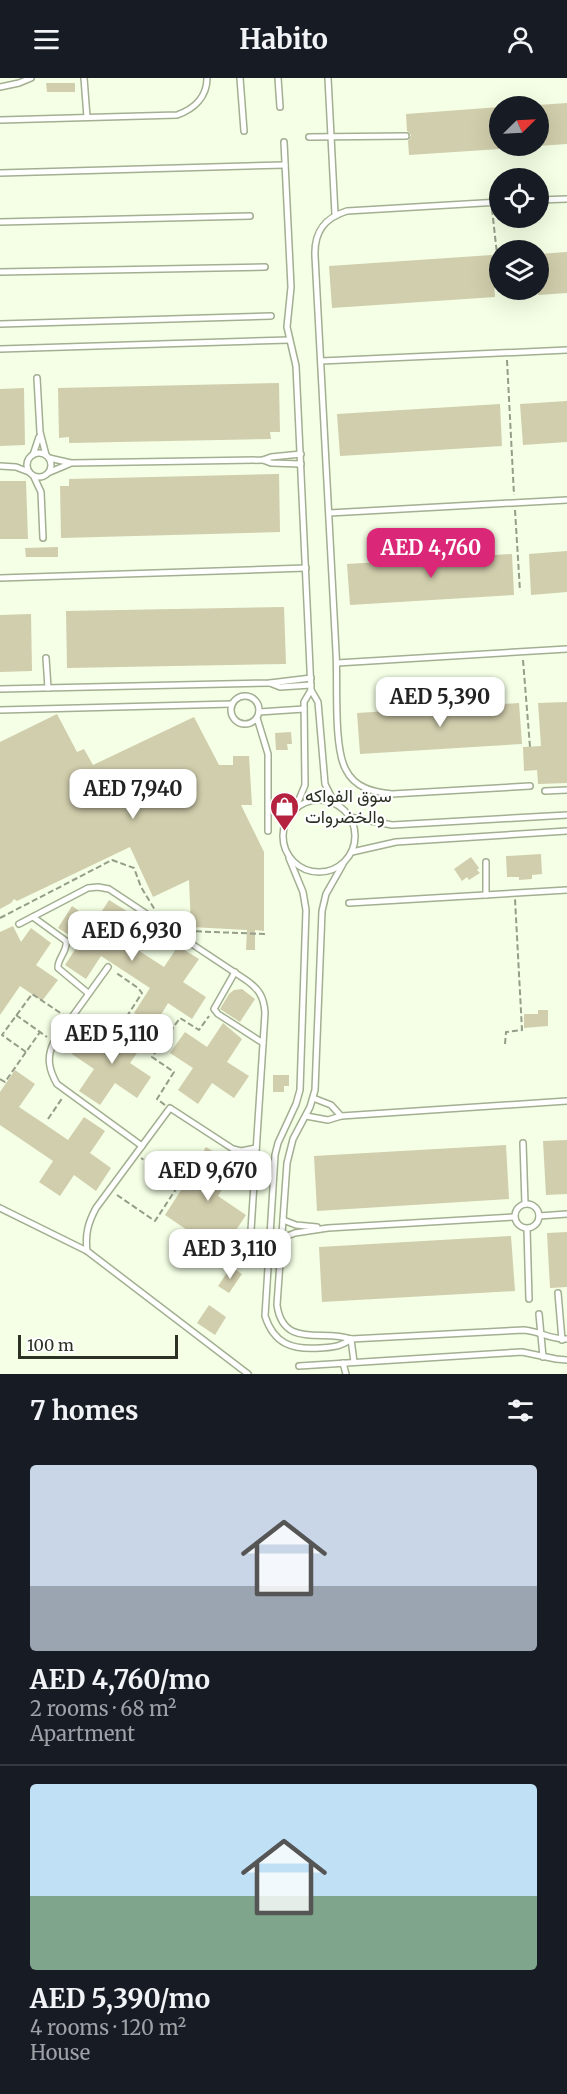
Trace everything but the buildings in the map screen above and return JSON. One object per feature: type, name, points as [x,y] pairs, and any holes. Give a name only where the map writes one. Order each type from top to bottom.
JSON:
[{"type":"lane","points":[[0,87],[31,78]]},
{"type":"lane","points":[[84,78],[87,117]]},
{"type":"lane","points":[[0,120],[177,115],[198,104],[204,94],[207,78]]},
{"type":"lane","points":[[240,78],[244,131]]},
{"type":"lane","points":[[278,78],[280,107]]},
{"type":"lane","points":[[328,78],[336,214]]},
{"type":"lane","points":[[309,137],[406,136]]},
{"type":"lane","points":[[284,142],[291,287],[287,319],[296,366],[311,684],[318,702],[326,784],[331,796],[350,817],[355,834],[352,852],[330,886],[322,911],[316,1076],[313,1098],[306,1116],[298,1127],[290,1151],[278,1305],[282,1322],[296,1333],[304,1335],[335,1335],[351,1339],[524,1330],[536,1332],[542,1336],[564,1339],[558,1293]]},
{"type":"lane","points":[[0,173],[285,165]]},
{"type":"lane","points":[[549,200],[567,199]]},
{"type":"lane","points":[[489,203],[347,211],[336,214],[325,221],[318,231],[315,243],[339,741],[341,757],[350,775],[365,789],[392,794],[530,786]]},
{"type":"lane","points":[[0,222],[250,216]]},
{"type":"lane","points":[[0,272],[265,267]]},
{"type":"lane","points":[[0,324],[271,316]]},
{"type":"lane","points":[[0,348],[290,340]]},
{"type":"lane","points":[[321,361],[567,350]]},
{"type":"lane","points":[[38,378],[40,432],[51,463],[41,492],[43,538]]},
{"type":"lane","points":[[40,432],[27,468],[41,492]]},
{"type":"lane","points":[[9,466],[42,453],[48,457],[71,463],[263,460],[301,454]]},
{"type":"lane","points":[[263,460],[271,463],[301,464]]},
{"type":"lane","points":[[0,466],[9,466],[38,477],[71,463]]},
{"type":"lane","points":[[329,513],[567,500]]},
{"type":"lane","points":[[0,578],[306,568]]},
{"type":"lane","points":[[337,663],[567,649]]},
{"type":"lane","points":[[46,658],[48,688]]},
{"type":"lane","points":[[0,689],[311,684]]},
{"type":"lane","points":[[311,684],[304,702],[304,785],[283,832],[284,845],[300,883],[306,910],[302,1074],[296,1104],[275,1155],[265,1316],[269,1328],[276,1337],[287,1344],[311,1348],[331,1347],[341,1346],[351,1339]]},
{"type":"lane","points":[[0,710],[232,704],[241,697],[252,698],[258,707],[268,754],[268,831]]},
{"type":"lane","points":[[232,704],[232,716],[235,720],[247,724],[258,715],[304,709]]},
{"type":"lane","points":[[545,791],[567,790]]},
{"type":"lane","points":[[295,809],[306,802],[317,800],[328,801],[339,806]]},
{"type":"lane","points":[[350,817],[392,825],[567,815]]},
{"type":"lane","points":[[352,852],[396,842],[567,831]]},
{"type":"lane","points":[[290,858],[301,868],[315,872],[330,871],[343,864]]},
{"type":"lane","points":[[486,862],[486,895]]},
{"type":"lane","points":[[19,924],[88,888],[98,887],[118,894],[235,972],[261,993],[265,1003],[249,1261]]},
{"type":"lane","points":[[350,903],[567,890]]},
{"type":"lane","points":[[33,917],[66,941],[67,946],[58,968],[88,993]]},
{"type":"lane","points":[[108,967],[54,1042],[50,1050],[51,1074],[57,1084],[67,1092],[142,1146]]},
{"type":"lane","points":[[235,972],[214,1005],[214,1009],[218,1014],[263,1043]]},
{"type":"lane","points":[[313,1098],[331,1105],[341,1116]]},
{"type":"lane","points":[[306,1116],[322,1120],[341,1116],[567,1101]]},
{"type":"lane","points":[[87,1251],[88,1221],[170,1108],[233,1149],[241,1151],[256,1148]]},
{"type":"lane","points":[[523,1143],[525,1204]]},
{"type":"lane","points":[[525,1204],[532,1205],[539,1216],[538,1222],[527,1229],[516,1223],[514,1217],[519,1206],[525,1204]]},
{"type":"lane","points":[[0,1209],[87,1251],[248,1374]]},
{"type":"lane","points":[[539,1216],[567,1214]]},
{"type":"lane","points":[[282,1238],[328,1228],[514,1217]]},
{"type":"lane","points":[[283,1220],[303,1227],[328,1228]]},
{"type":"lane","points":[[527,1229],[529,1299]]},
{"type":"lane","points":[[539,1314],[543,1357]]},
{"type":"lane","points":[[351,1339],[354,1362]]},
{"type":"lane","points":[[299,1366],[522,1352],[567,1360]]},
{"type":"lane","points":[[343,1363],[346,1374]]},
{"type":"path","points":[[507,353],[520,591]]},
{"type":"path","points":[[523,651],[530,747]]},
{"type":"path","points":[[505,1044],[506,1032],[522,1030],[515,894]]},
{"type":"path","points":[[147,941],[159,923]]},
{"type":"path","points":[[26,1052],[2,1035],[32,994],[111,1038],[114,1036],[141,995],[141,991],[108,967]]},
{"type":"path","points":[[170,1108],[157,1099],[174,1072],[152,1057],[180,1018],[199,1030],[214,1009]]},
{"type":"path","points":[[129,1014],[165,1039]]},
{"type":"path","points":[[16,1015],[54,1042]]},
{"type":"path","points":[[0,1079],[5,1082],[40,1032]]},
{"type":"path","points":[[48,1119],[67,1092]]},
{"type":"path","points":[[110,1190],[155,1221],[180,1183],[136,1154]]},
{"type":"place","name":"سوق الفواكه والخضروات","points":[[284,832]]}]
